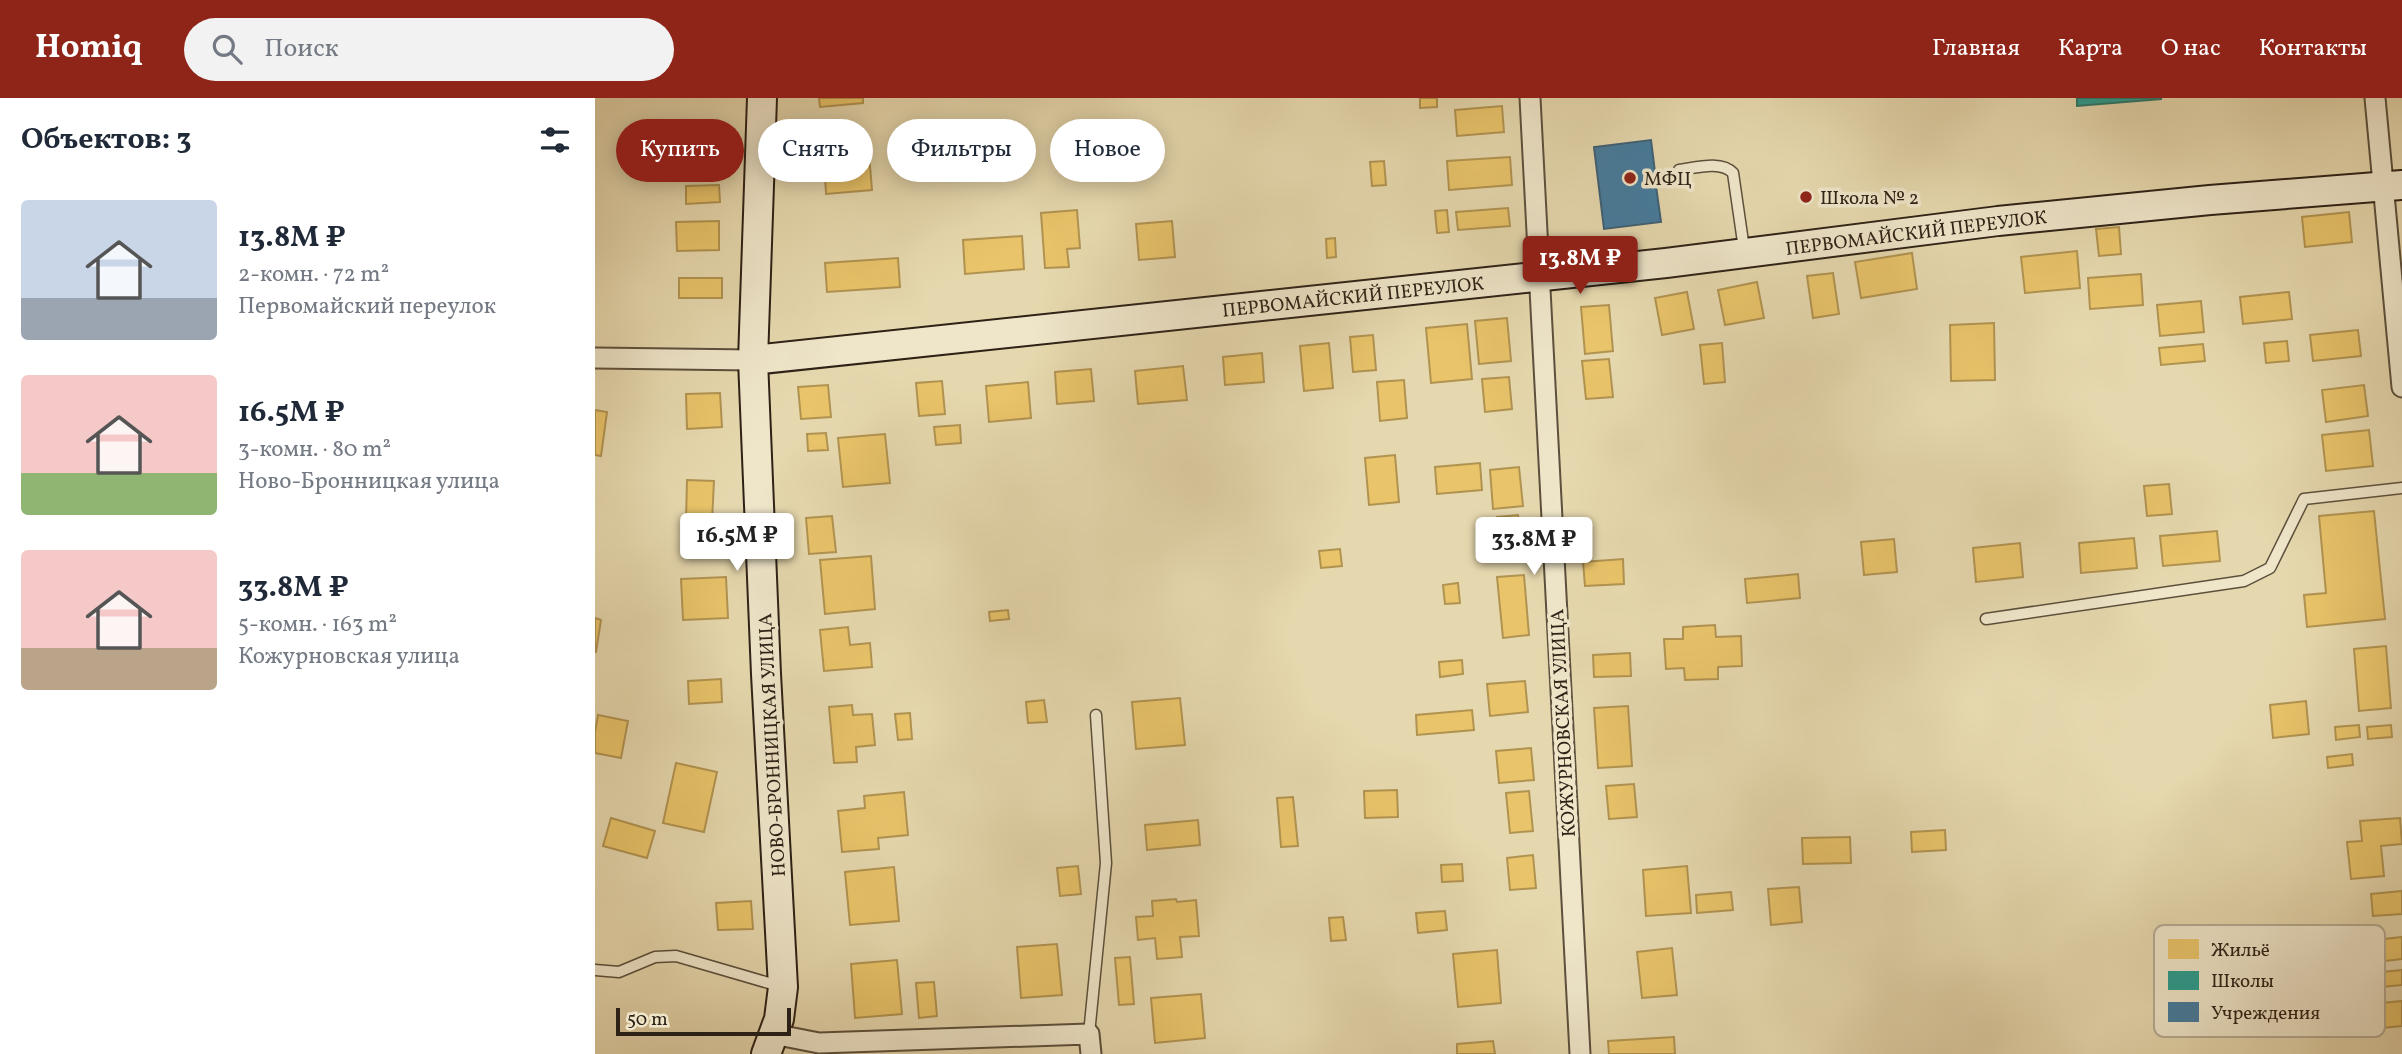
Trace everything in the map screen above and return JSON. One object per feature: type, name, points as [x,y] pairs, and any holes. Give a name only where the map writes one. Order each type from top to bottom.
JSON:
[{"type":"street","name":"НОВО-БРОННИЦКАЯ УЛИЦА","points":[[762,98],[753,360],[765,661],[783,987],[779,1018],[769,1044]]},
{"type":"street","name":"КОЖУРНОВСКАЯ УЛИЦА","points":[[1530,98],[1580,1054]]},
{"type":"street","points":[[2375,98],[2393,186],[2402,387]]},
{"type":"street","name":"ПЕРВОМАЙСКИЙ ПЕРЕУЛОК","points":[[595,358],[753,360],[1745,253],[2011,220],[2210,200],[2393,186]]},
{"type":"street","points":[[769,1044],[1089,1034],[1091,1054]]},
{"type":"lane","points":[[1679,170],[1719,166],[1728,167],[1733,173],[1745,253]]},
{"type":"lane","points":[[1986,619],[2244,581],[2270,569],[2304,499],[2402,488]]},
{"type":"lane","points":[[1089,1034],[1106,863],[1096,715]]},
{"type":"lane","points":[[595,970],[619,972],[655,957],[676,956],[783,987]]},
{"type":"building: Жильё","points":[[819,98],[863,98],[863,103],[820,107]]},
{"type":"building: Жильё","points":[[1420,98],[1437,98],[1437,107],[1420,108]]},
{"type":"building: Жильё","points":[[1502,106],[1504,132],[1457,136],[1455,110]]},
{"type":"building: Жильё","points":[[1510,157],[1512,185],[1449,190],[1447,161]]},
{"type":"building: Жильё","points":[[1384,161],[1386,185],[1372,186],[1370,162]]},
{"type":"building: Жильё","points":[[825,182],[871,182],[872,190],[826,194]]},
{"type":"building: Жильё","points":[[719,185],[720,202],[686,204],[686,186]]},
{"type":"building: Жильё","points":[[1508,208],[1510,226],[1458,230],[1456,212]]},
{"type":"building: Жильё","points":[[1077,210],[1080,248],[1067,249],[1069,267],[1045,268],[1041,213]]},
{"type":"building: Жильё","points":[[1447,210],[1449,232],[1437,233],[1435,211]]},
{"type":"building: Жильё","points":[[2349,212],[2352,242],[2305,247],[2302,217]]},
{"type":"building: Жильё","points":[[719,221],[719,250],[677,251],[676,222]]},
{"type":"building: Жильё","points":[[1172,221],[1175,257],[1139,260],[1136,224]]},
{"type":"building: Жильё","points":[[2119,227],[2121,254],[2099,256],[2096,229]]},
{"type":"building: Жильё","points":[[1022,236],[1024,269],[965,274],[963,240]]},
{"type":"building: Жильё","points":[[1335,238],[1336,257],[1327,258],[1326,239]]},
{"type":"building: Жильё","points":[[2077,251],[2080,288],[2025,293],[2021,257]]},
{"type":"building: Жильё","points":[[1912,253],[1917,289],[1861,298],[1855,262]]},
{"type":"building: Жильё","points":[[898,258],[900,287],[827,292],[825,263]]},
{"type":"building: Жильё","points":[[1833,273],[1839,314],[1813,318],[1807,276]]},
{"type":"building: Жильё","points":[[2141,274],[2143,305],[2090,309],[2088,278]]},
{"type":"building: Жильё","points":[[679,278],[722,278],[722,298],[679,298]]},
{"type":"building: Жильё","points":[[1757,282],[1764,318],[1725,325],[1718,290]]},
{"type":"building: Жильё","points":[[1687,292],[1694,329],[1662,335],[1655,298]]},
{"type":"building: Жильё","points":[[2289,292],[2292,319],[2243,324],[2240,297]]},
{"type":"building: Жильё","points":[[2201,301],[2204,332],[2160,336],[2157,305]]},
{"type":"building: Жильё","points":[[1609,305],[1613,351],[1585,354],[1581,307]]},
{"type":"building: Жильё","points":[[1507,318],[1511,361],[1479,364],[1475,321]]},
{"type":"building: Жильё","points":[[1994,323],[1995,380],[1951,381],[1950,325]]},
{"type":"building: Жильё","points":[[1467,324],[1472,379],[1431,383],[1426,328]]},
{"type":"building: Жильё","points":[[2358,330],[2361,356],[2313,361],[2310,335]]},
{"type":"building: Жильё","points":[[1373,335],[1376,370],[1353,372],[1350,337]]},
{"type":"building: Жильё","points":[[2287,341],[2289,361],[2266,363],[2264,343]]},
{"type":"building: Жильё","points":[[1329,343],[1333,388],[1304,391],[1300,346]]},
{"type":"building: Жильё","points":[[1722,343],[1725,382],[1704,384],[1700,345]]},
{"type":"building: Жильё","points":[[2203,344],[2205,361],[2161,365],[2159,348]]},
{"type":"building: Жильё","points":[[1262,353],[1264,382],[1225,385],[1223,357]]},
{"type":"building: Жильё","points":[[1609,359],[1613,397],[1586,399],[1582,361]]},
{"type":"building: Жильё","points":[[1183,366],[1187,400],[1138,404],[1135,371]]},
{"type":"building: Жильё","points":[[1091,369],[1094,401],[1057,404],[1055,372]]},
{"type":"building: Жильё","points":[[1509,377],[1512,409],[1485,412],[1482,379]]},
{"type":"building: Жильё","points":[[1404,380],[1407,418],[1380,421],[1377,382]]},
{"type":"building: Жильё","points":[[942,381],[945,414],[919,416],[916,383]]},
{"type":"building: Жильё","points":[[1028,382],[1031,418],[989,422],[986,386]]},
{"type":"building: Жильё","points":[[828,385],[831,417],[801,419],[798,387]]},
{"type":"building: Жильё","points":[[2364,385],[2368,416],[2326,422],[2322,390]]},
{"type":"building: Жильё","points":[[720,393],[722,427],[687,429],[686,394]]},
{"type":"building: Жильё","points":[[595,410],[607,412],[601,456],[595,455]]},
{"type":"building: Жильё","points":[[960,425],[961,443],[936,445],[934,427]]},
{"type":"building: Жильё","points":[[2369,430],[2373,466],[2326,471],[2322,435]]},
{"type":"building: Жильё","points":[[826,433],[828,450],[808,451],[807,434]]},
{"type":"building: Жильё","points":[[885,434],[890,483],[843,487],[838,438]]},
{"type":"building: Жильё","points":[[1395,455],[1399,502],[1369,505],[1365,458]]},
{"type":"building: Жильё","points":[[1480,463],[1482,490],[1437,494],[1435,467]]},
{"type":"building: Жильё","points":[[1519,467],[1523,506],[1493,509],[1490,470]]},
{"type":"building: Жильё","points":[[687,480],[714,481],[712,521],[686,520]]},
{"type":"building: Жильё","points":[[2169,484],[2172,514],[2147,516],[2144,486]]},
{"type":"building: Жильё","points":[[2374,511],[2385,619],[2307,627],[2304,595],[2326,593],[2319,516]]},
{"type":"building: Жильё","points":[[1518,515],[1521,546],[1500,548],[1497,517]]},
{"type":"building: Жильё","points":[[832,516],[836,552],[809,554],[806,518]]},
{"type":"building: Жильё","points":[[2217,531],[2220,561],[2163,566],[2160,536]]},
{"type":"building: Жильё","points":[[2134,538],[2137,568],[2081,573],[2079,543]]},
{"type":"building: Жильё","points":[[1894,539],[1897,572],[1864,575],[1861,542]]},
{"type":"building: Жильё","points":[[2020,543],[2023,577],[1976,582],[1973,548]]},
{"type":"building: Жильё","points":[[1340,549],[1342,566],[1321,568],[1319,551]]},
{"type":"building: Жильё","points":[[871,556],[875,609],[825,614],[820,560]]},
{"type":"building: Жильё","points":[[1623,559],[1624,584],[1585,586],[1583,562]]},
{"type":"building: Жильё","points":[[1798,574],[1800,598],[1747,603],[1745,579]]},
{"type":"building: Жильё","points":[[1524,575],[1529,635],[1503,638],[1497,577]]},
{"type":"building: Жильё","points":[[726,577],[728,618],[683,620],[681,579]]},
{"type":"building: Жильё","points":[[1458,583],[1460,603],[1445,604],[1443,585]]},
{"type":"building: Жильё","points":[[1008,610],[1009,619],[990,621],[989,612]]},
{"type":"building: Жильё","points":[[595,618],[601,620],[596,652],[595,652]]},
{"type":"building: Жильё","points":[[1715,625],[1716,637],[1741,636],[1742,666],[1718,667],[1718,679],[1685,680],[1684,668],[1666,669],[1664,639],[1683,639],[1683,627]]},
{"type":"building: Жильё","points":[[848,627],[850,645],[870,643],[872,667],[824,671],[820,630]]},
{"type":"building: Жильё","points":[[2386,646],[2391,708],[2359,711],[2354,649]]},
{"type":"building: Жильё","points":[[1630,653],[1631,676],[1594,677],[1593,655]]},
{"type":"building: Жильё","points":[[1462,660],[1463,674],[1440,677],[1439,662]]},
{"type":"building: Жильё","points":[[721,679],[722,702],[689,704],[688,681]]},
{"type":"building: Жильё","points":[[1525,681],[1528,712],[1490,716],[1487,684]]},
{"type":"building: Жильё","points":[[1180,698],[1185,745],[1136,749],[1132,702]]},
{"type":"building: Жильё","points":[[1044,700],[1047,722],[1028,723],[1026,702]]},
{"type":"building: Жильё","points":[[2306,701],[2309,734],[2273,738],[2270,705]]},
{"type":"building: Жильё","points":[[852,705],[853,715],[872,714],[875,745],[856,747],[857,762],[834,763],[829,707]]},
{"type":"building: Жильё","points":[[1628,706],[1632,766],[1598,768],[1594,708]]},
{"type":"building: Жильё","points":[[1472,710],[1474,730],[1417,735],[1416,715]]},
{"type":"building: Жильё","points":[[910,713],[912,739],[898,740],[895,714]]},
{"type":"building: Жильё","points":[[598,715],[628,721],[621,758],[595,753]]},
{"type":"building: Жильё","points":[[2359,725],[2360,737],[2336,740],[2335,727]]},
{"type":"building: Жильё","points":[[2391,725],[2392,737],[2368,739],[2367,727]]},
{"type":"building: Жильё","points":[[1531,748],[1534,780],[1499,783],[1496,751]]},
{"type":"building: Жильё","points":[[2352,754],[2353,765],[2328,768],[2327,757]]},
{"type":"building: Жильё","points":[[676,763],[717,772],[704,832],[663,823]]},
{"type":"building: Жильё","points":[[1634,784],[1637,817],[1609,819],[1606,786]]},
{"type":"building: Жильё","points":[[1397,790],[1398,817],[1365,818],[1364,791]]},
{"type":"building: Жильё","points":[[1529,791],[1533,831],[1510,833],[1506,793]]},
{"type":"building: Жильё","points":[[904,792],[908,835],[878,838],[879,849],[842,852],[838,811],[865,808],[864,796]]},
{"type":"building: Жильё","points":[[1293,797],[1298,846],[1281,847],[1277,798]]},
{"type":"building: Жильё","points":[[611,818],[655,831],[647,858],[603,846]]},
{"type":"building: Жильё","points":[[2400,818],[2402,844],[2381,846],[2384,876],[2351,879],[2347,842],[2362,841],[2360,821]]},
{"type":"building: Жильё","points":[[1198,820],[1200,845],[1147,850],[1145,825]]},
{"type":"building: Жильё","points":[[1945,830],[1946,850],[1912,852],[1911,832]]},
{"type":"building: Жильё","points":[[1850,837],[1851,863],[1803,864],[1802,838]]},
{"type":"building: Жильё","points":[[1533,855],[1536,888],[1510,890],[1507,858]]},
{"type":"building: Жильё","points":[[1462,864],[1463,881],[1442,882],[1441,865]]},
{"type":"building: Жильё","points":[[1078,866],[1081,894],[1060,896],[1057,868]]},
{"type":"building: Жильё","points":[[1687,866],[1691,913],[1646,916],[1643,870]]},
{"type":"building: Жильё","points":[[894,867],[899,921],[850,925],[845,872]]},
{"type":"building: Жильё","points":[[1799,887],[1802,922],[1771,925],[1768,889]]},
{"type":"building: Жильё","points":[[2402,891],[2402,914],[2373,916],[2371,894]]},
{"type":"building: Жильё","points":[[1731,892],[1733,910],[1697,913],[1696,895]]},
{"type":"building: Жильё","points":[[1176,899],[1177,902],[1196,900],[1199,936],[1180,937],[1182,957],[1157,959],[1155,938],[1138,940],[1136,917],[1153,916],[1152,901]]},
{"type":"building: Жильё","points":[[751,901],[753,929],[718,930],[716,903]]},
{"type":"building: Жильё","points":[[1445,911],[1447,930],[1418,933],[1416,913]]},
{"type":"building: Жильё","points":[[1343,917],[1346,940],[1331,941],[1329,918]]},
{"type":"building: Жильё","points":[[2402,937],[2402,959],[2385,961],[2385,939]]},
{"type":"building: Жильё","points":[[1057,944],[1062,995],[1021,998],[1017,947]]},
{"type":"building: Жильё","points":[[1672,948],[1677,995],[1642,998],[1637,952]]},
{"type":"building: Жильё","points":[[1497,950],[1501,1003],[1458,1007],[1453,954]]},
{"type":"building: Жильё","points":[[1130,957],[1134,1004],[1119,1005],[1115,958]]},
{"type":"building: Жильё","points":[[897,960],[902,1014],[855,1018],[851,964]]},
{"type":"building: Жильё","points":[[2402,970],[2402,985],[2385,987],[2385,972]]},
{"type":"building: Жильё","points":[[934,982],[937,1016],[919,1018],[916,983]]},
{"type":"building: Жильё","points":[[1201,994],[1205,1038],[1155,1043],[1151,998]]},
{"type":"building: Жильё","points":[[2402,1001],[2402,1026],[2385,1028],[2385,1003]]},
{"type":"building: Жильё","points":[[1674,1037],[1675,1054],[1609,1054],[1608,1041]]},
{"type":"building: Жильё","points":[[1493,1041],[1495,1054],[1457,1054],[1457,1044]]},
{"type":"building: Школы","points":[[2077,98],[2161,98],[2161,99],[2077,106]]},
{"type":"building: Учреждения","name":"МФЦ","points":[[1651,140],[1655,172],[1661,171],[1662,185],[1656,186],[1661,222],[1604,229],[1594,147]]},
{"type":"place","name":"МФЦ","points":[[1630,178]]},
{"type":"place","name":"Школа № 2","points":[[1806,197]]}]
